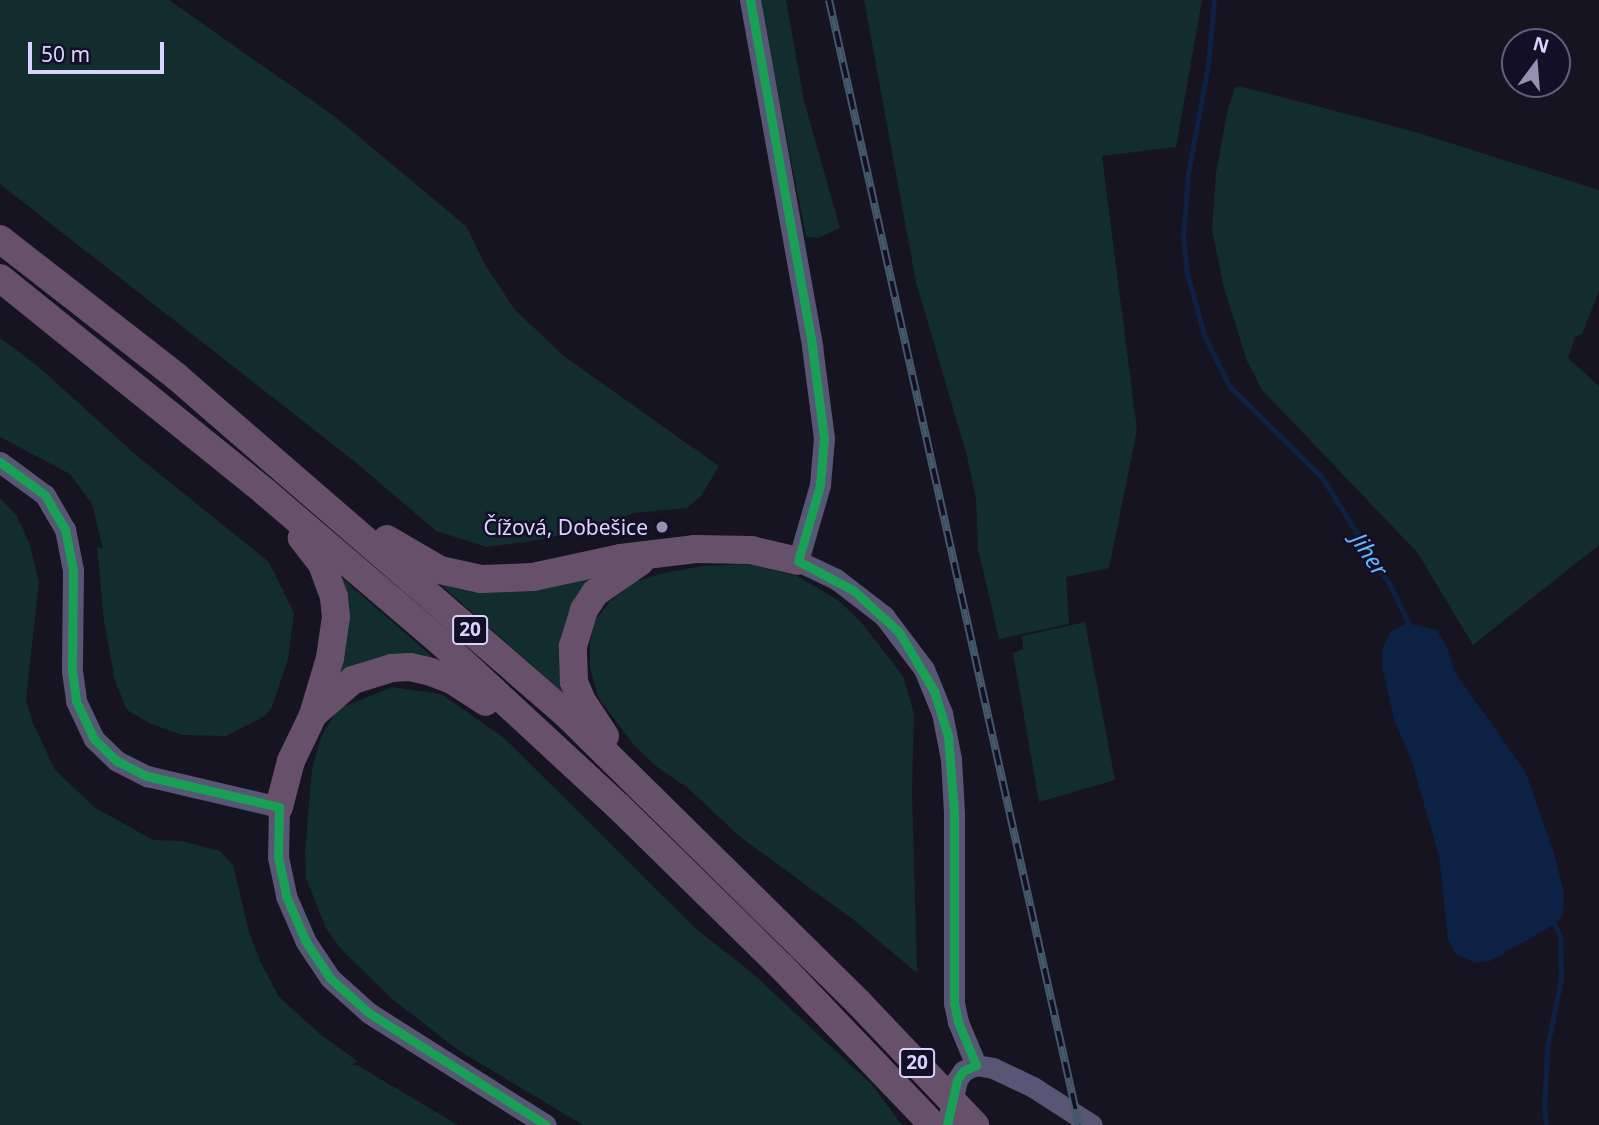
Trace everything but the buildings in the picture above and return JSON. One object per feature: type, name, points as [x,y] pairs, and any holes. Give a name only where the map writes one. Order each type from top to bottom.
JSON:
[{"type":"highway","name":"20","points":[[0,239],[177,377],[565,713],[858,1002],[975,1125]]},
{"type":"highway","name":"20","points":[[0,278],[265,492],[443,645],[618,806],[851,1038],[933,1125]]},
{"type":"highway","points":[[302,484],[421,561],[460,576],[481,579],[533,577],[665,552],[735,548],[798,561]]},
{"type":"highway","points":[[265,492],[322,564],[334,597],[336,617],[330,658],[313,715],[291,761],[279,807]]},
{"type":"highway","points":[[635,780],[582,701],[574,682],[573,646],[584,610],[595,593],[632,566],[665,552]]},
{"type":"highway","points":[[313,715],[353,680],[374,672],[410,667],[452,680],[550,744]]},
{"type":"street","points":[[750,0],[812,346],[824,438],[820,485],[798,561],[836,579],[884,616],[912,650],[942,713],[951,759],[954,814],[954,1003],[958,1022],[976,1065]]},
{"type":"street","points":[[0,462],[45,495],[65,529],[73,570],[72,671],[76,701],[94,738],[117,761],[147,776],[279,807],[278,857],[286,896],[306,942],[330,978],[369,1013],[546,1125]]},
{"type":"street","points":[[947,1125],[957,1080],[963,1071],[976,1065],[993,1068],[1033,1087],[1092,1125]]},
{"type":"green space","points":[[0,0],[169,0],[334,116],[467,227],[484,263],[515,310],[565,357],[719,466],[701,496],[687,508],[634,513],[578,532],[526,542],[487,547],[436,531],[354,461],[0,184]]},
{"type":"green space","points":[[760,0],[786,0],[804,101],[840,228],[818,238],[806,237]]},
{"type":"green space","points":[[864,0],[1202,0],[1176,147],[1102,156],[1137,430],[1109,568],[1066,577],[1069,624],[999,639],[978,549],[976,499],[967,456],[916,282]]},
{"type":"green space","points":[[1239,86],[1412,131],[1599,190],[1599,291],[1582,334],[1575,337],[1568,358],[1599,386],[1599,545],[1473,645],[1417,552],[1262,390],[1247,361],[1224,288],[1212,230],[1216,173],[1228,108],[1235,88]]},
{"type":"green space","points":[[0,338],[39,367],[137,456],[269,562],[294,613],[288,659],[272,707],[265,716],[226,736],[182,735],[149,723],[127,710],[115,681],[104,621],[97,546],[103,549],[92,504],[70,474],[0,437]]},
{"type":"green space","points":[[0,498],[17,516],[30,545],[39,582],[26,700],[33,723],[55,770],[94,807],[153,840],[181,841],[220,851],[233,865],[249,932],[279,997],[320,1034],[357,1061],[352,1065],[357,1065],[458,1125],[0,1125]]},
{"type":"green space","points":[[750,564],[797,576],[838,600],[861,622],[903,676],[914,714],[912,792],[917,973],[855,921],[739,836],[688,788],[657,767],[633,744],[598,697],[590,668],[590,642],[595,621],[610,601],[634,582],[664,573],[703,566]]},
{"type":"green space","points":[[604,570],[570,699],[439,583]]},
{"type":"green space","points":[[334,571],[443,666],[328,688]]},
{"type":"green space","points":[[1085,622],[1115,780],[1039,802],[1013,653],[1023,649],[1022,636]]},
{"type":"green space","points":[[392,687],[441,694],[504,738],[696,929],[750,971],[872,1085],[902,1125],[583,1125],[458,1050],[392,999],[341,949],[326,928],[306,878],[305,851],[312,769],[321,737],[338,709]]},
{"type":"water","points":[[1406,623],[1437,630],[1447,647],[1454,671],[1525,771],[1553,850],[1564,892],[1563,914],[1555,924],[1490,961],[1475,963],[1455,953],[1448,939],[1439,856],[1411,759],[1394,720],[1382,666],[1383,648],[1390,633]]},
{"type":"waterway","name":"Jiher","points":[[1214,0],[1208,65],[1188,174],[1183,236],[1187,273],[1204,335],[1230,387],[1321,476],[1390,585],[1410,627]]},
{"type":"waterway","name":"Jiher","points":[[1546,1125],[1544,1109],[1547,1048],[1561,979],[1560,936],[1552,919]]},
{"type":"railway","points":[[829,0],[1079,1125]]},
{"type":"cycle path","points":[[750,0],[812,346],[824,438],[820,485],[798,561],[853,590],[899,632],[934,691],[948,736],[954,813],[954,1003],[958,1022],[976,1065],[963,1071],[957,1080],[947,1125]]},
{"type":"cycle path","points":[[0,462],[45,495],[65,529],[73,570],[72,671],[76,701],[94,739],[117,761],[147,776],[279,807],[278,857],[286,896],[306,942],[330,978],[369,1013],[546,1125]]},
{"type":"place","name":"Čížová, Dobešice","points":[[662,527]]}]
